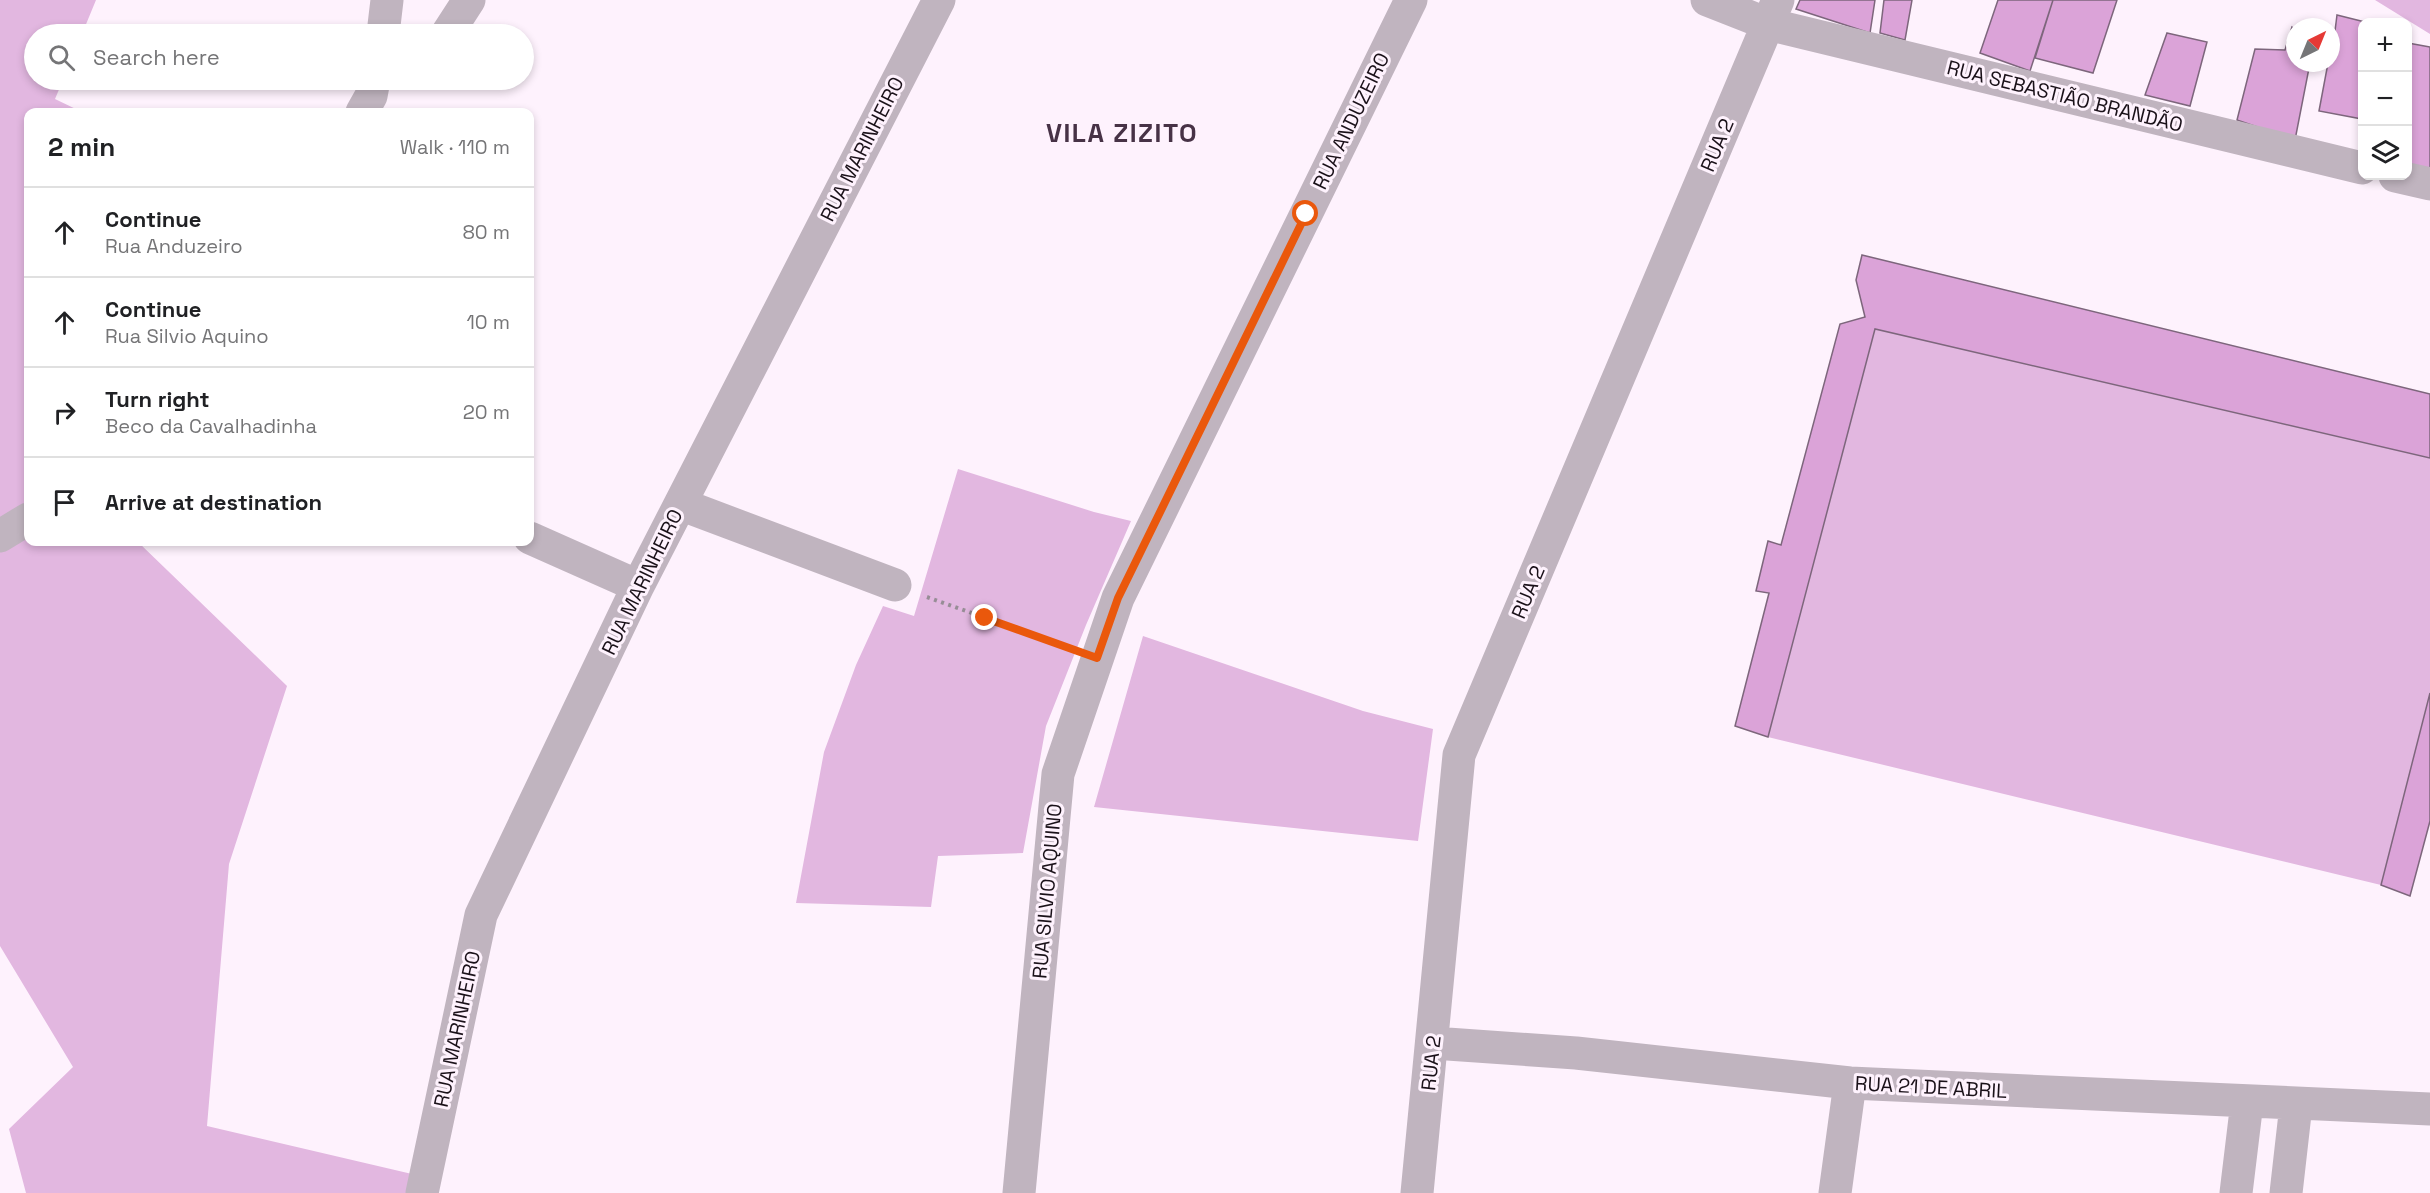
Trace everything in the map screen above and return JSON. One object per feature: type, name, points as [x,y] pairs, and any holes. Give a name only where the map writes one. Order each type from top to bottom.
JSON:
[{"type":"street","points":[[384,24],[387,0]]},
{"type":"street","points":[[453,24],[469,0]]},
{"type":"street","name":"RUA MARINHEIRO","points":[[422,1193],[481,915],[638,586],[939,0]]},
{"type":"street","name":"RUA ANDUZEIRO","points":[[1118,598],[1411,0]]},
{"type":"street","name":"RUA SEBASTIÃO BRANDÃO","points":[[1707,0],[1773,12],[2358,167]]},
{"type":"street","name":"RUA 2","points":[[1417,1193],[1459,755],[1773,12]]},
{"type":"street","points":[[2412,180],[2430,184]]},
{"type":"street","points":[[680,504],[895,585]]},
{"type":"street","points":[[0,536],[24,521]]},
{"type":"street","points":[[534,540],[638,586]]},
{"type":"street","name":"RUA SILVIO AQUINO","points":[[1019,1193],[1058,774],[1118,598]]},
{"type":"street","name":"RUA 21 DE ABRIL","points":[[1433,1043],[1576,1053],[1850,1083],[2296,1105],[2430,1109]]},
{"type":"street","points":[[1835,1193],[1850,1083]]},
{"type":"street","points":[[2236,1193],[2247,1102]]},
{"type":"street","points":[[2286,1193],[2296,1105]]},
{"type":"path","points":[[895,585],[1097,658]]},
{"type":"shaded area","points":[[0,0],[96,0],[86,24],[24,24],[24,90],[59,90],[55,99],[74,108],[24,108],[24,513],[0,528]]},
{"type":"shaded area","points":[[2375,0],[2430,0],[2430,34],[2412,23],[2412,18],[2404,18]]},
{"type":"shaded area","points":[[1875,329],[2430,458],[2430,693],[2381,885],[1768,737]]},
{"type":"shaded area","points":[[958,469],[1094,512],[1131,521],[1046,726],[1023,853],[938,856],[931,907],[796,903],[824,752],[856,665],[883,606],[914,616]]},
{"type":"shaded area","points":[[24,534],[24,546],[142,546],[287,686],[229,864],[207,1126],[412,1174],[408,1193],[26,1193],[9,1129],[73,1067],[0,946],[0,549]]},
{"type":"shaded area","points":[[1143,636],[1363,711],[1433,729],[1418,841],[1094,807]]},
{"type":"building","points":[[1800,0],[1875,0],[1870,33],[1796,9]]},
{"type":"building","points":[[1884,0],[1912,0],[1905,40],[1880,33]]},
{"type":"building","points":[[1998,0],[2053,0],[2030,71],[1980,53]]},
{"type":"building","points":[[2053,0],[2117,0],[2093,73],[2035,58]]},
{"type":"building","points":[[2337,15],[2358,20],[2358,118],[2319,111],[2326,72],[2340,72],[2340,18],[2337,18]]},
{"type":"building","points":[[2167,33],[2207,42],[2190,106],[2145,95]]},
{"type":"building","points":[[2412,44],[2430,47],[2430,168],[2412,168]]},
{"type":"building","points":[[2286,47],[2286,72],[2308,72],[2295,140],[2237,120],[2255,49],[2285,50]]},
{"type":"building","points":[[1862,255],[2430,394],[2430,458],[1875,329],[1768,737],[1735,726],[1769,593],[1756,591],[1768,541],[1781,545],[1840,324],[1865,317],[1856,280]]},
{"type":"building","points":[[2430,693],[2430,821],[2410,896],[2381,885]]},
{"type":"district","name":"VILA ZIZITO","points":[[1122,133]]},
{"type":"route","points":[[985,618],[1097,658],[1118,598],[1306,214]]}]
